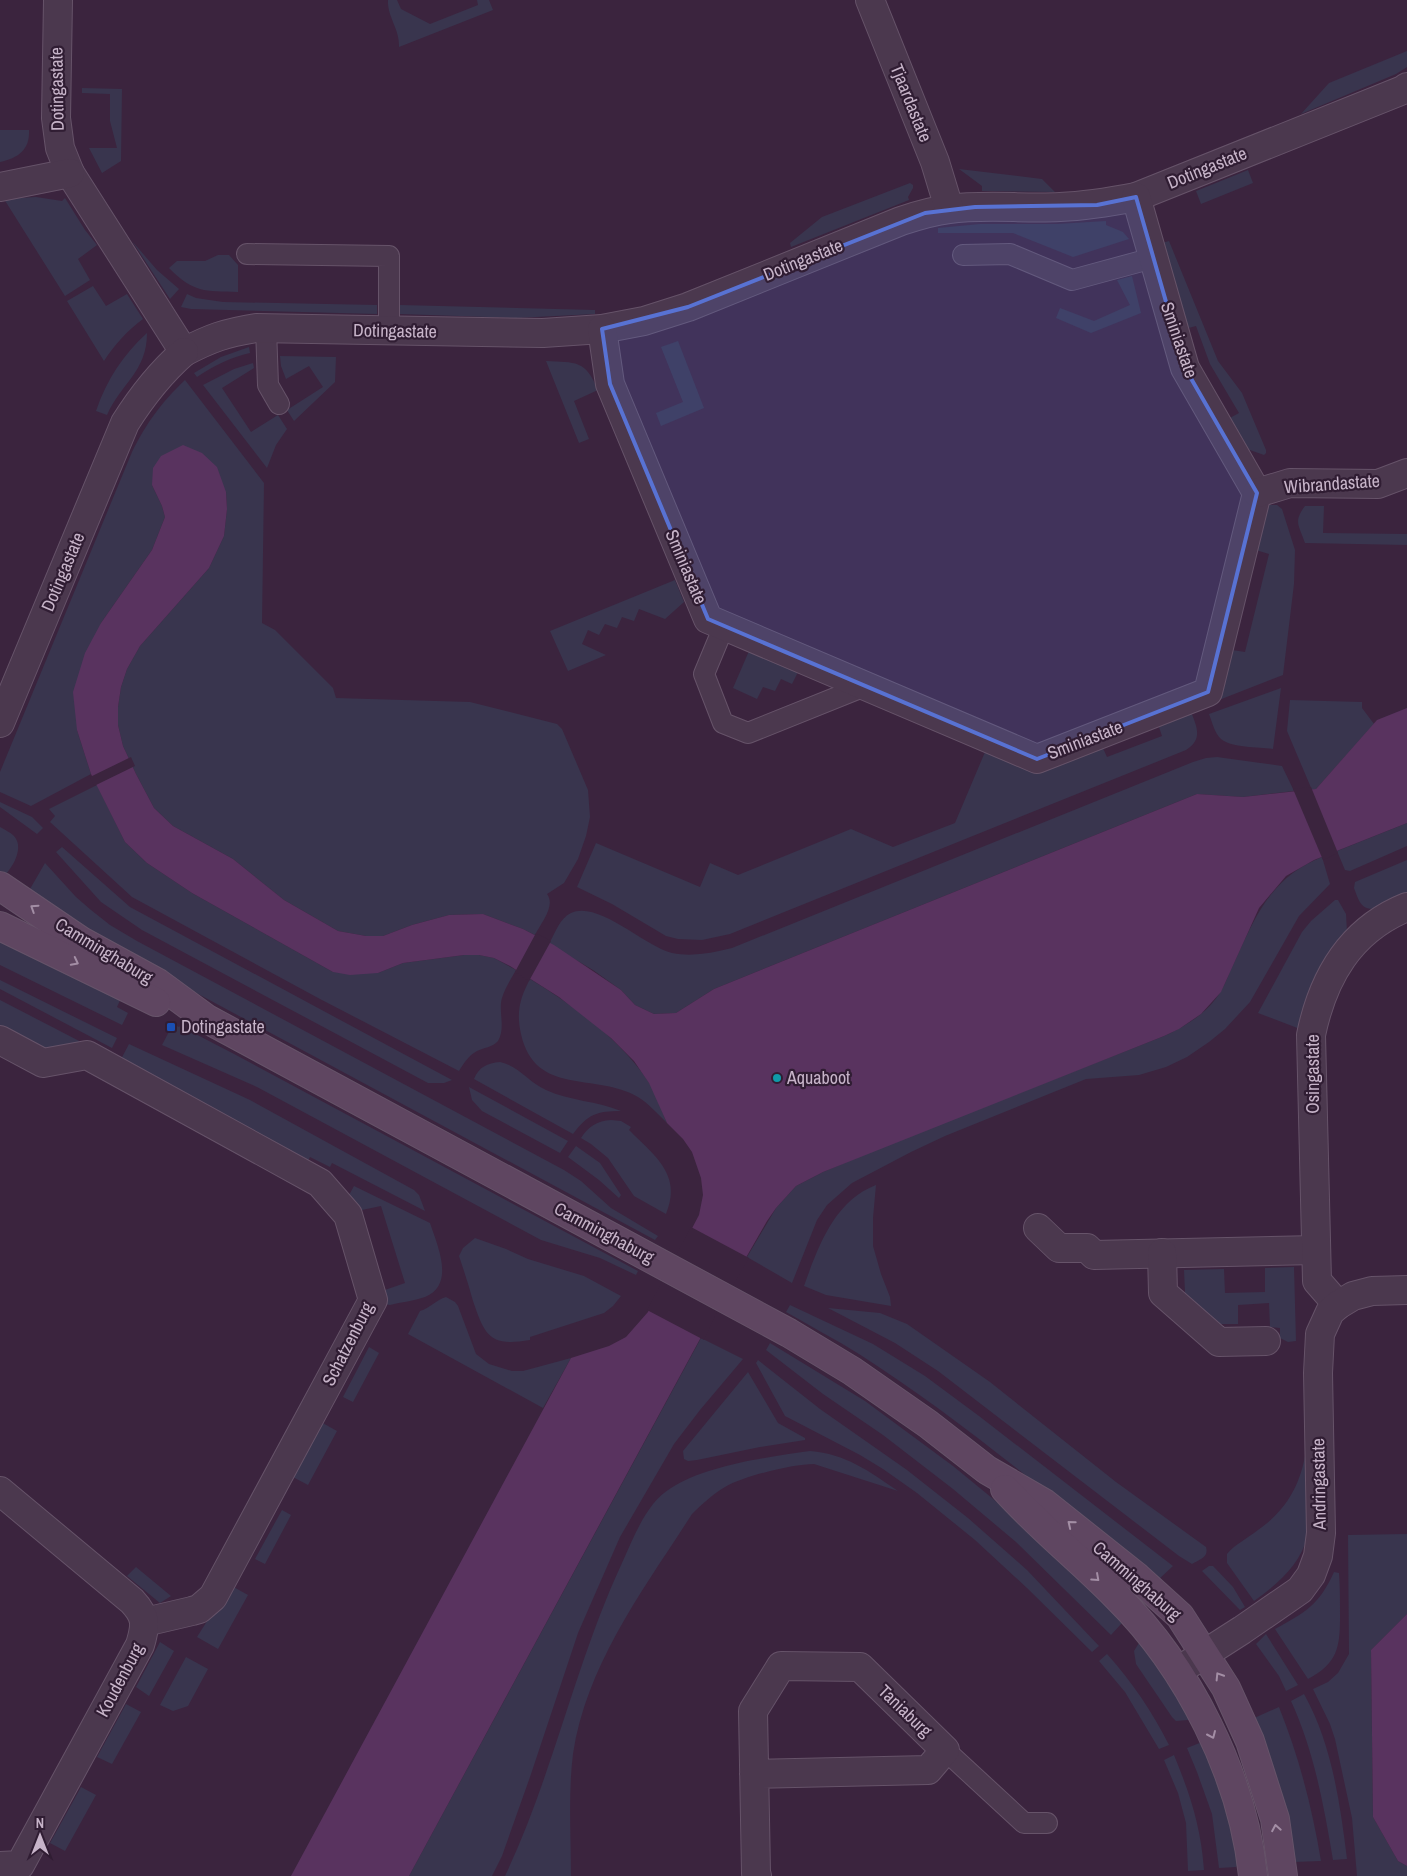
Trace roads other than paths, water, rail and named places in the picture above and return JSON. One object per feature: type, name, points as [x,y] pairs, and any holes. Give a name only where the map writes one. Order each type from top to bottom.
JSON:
[{"type":"street","name":"Dotingastate","points":[[58,0],[56,118],[60,148],[70,173],[184,352]]},
{"type":"street","name":"Tjaardastate","points":[[870,0],[935,162],[949,208]]},
{"type":"street","name":"Dotingastate","points":[[0,723],[125,423],[139,400],[156,379],[184,352],[208,340],[228,332],[266,328],[543,333],[602,329],[644,321],[688,307],[925,213],[949,208],[1097,205],[1136,197],[1407,87]]},
{"type":"street","points":[[0,187],[70,173]]},
{"type":"street","name":"Sminiastate","points":[[602,329],[610,384],[708,619],[1037,759],[1208,692],[1257,493],[1185,368],[1136,197]]},
{"type":"street","name":"Wibrandastate","points":[[1257,493],[1290,483],[1378,484],[1407,473]]},
{"type":"street","name":"Camminghaburg","points":[[0,886],[81,941],[158,983],[207,1019],[788,1332],[852,1371],[928,1424],[987,1470],[1044,1503],[1137,1577],[1180,1616],[1205,1654],[1226,1688],[1250,1740],[1275,1819],[1283,1876]]},
{"type":"street","name":"Osingastate","points":[[1338,1305],[1317,1281],[1311,1035],[1319,1000],[1332,973],[1346,952],[1367,929],[1382,919],[1407,908]]},
{"type":"street","name":"Camminghaburg","points":[[0,926],[150,1000],[207,1019]]},
{"type":"street","name":"Schatzenburg","points":[[0,1040],[44,1063],[87,1055],[320,1183],[348,1215],[373,1300],[213,1597],[199,1609],[192,1612],[145,1622]]},
{"type":"street","points":[[1038,1228],[1059,1248],[1087,1248],[1094,1255],[1316,1250]]},
{"type":"street","points":[[1162,1253],[1163,1293],[1219,1342],[1266,1341]]},
{"type":"street","name":"Andringastate","points":[[1178,1671],[1300,1590],[1311,1575],[1318,1556],[1321,1533],[1318,1373],[1320,1334],[1330,1312],[1353,1296],[1372,1292],[1407,1290]]},
{"type":"street","name":"Camminghaburg","points":[[987,1470],[1030,1518],[1118,1597],[1144,1626],[1178,1671],[1206,1720],[1221,1757],[1246,1830],[1252,1858],[1253,1876]]},
{"type":"street","name":"Koudenburg","points":[[0,1491],[132,1601],[140,1609],[145,1622],[140,1645],[20,1865],[0,1866]]},
{"type":"street","name":"Taniaburg","points":[[754,1774],[928,1770],[945,1750],[860,1667],[781,1666],[753,1711],[754,1774],[757,1876]]},
{"type":"lane","points":[[247,254],[389,256],[389,330]]},
{"type":"lane","points":[[963,255],[1010,254],[1072,280],[1153,258]]},
{"type":"lane","points":[[266,328],[268,385],[280,404]]},
{"type":"lane","points":[[724,626],[704,674],[723,723],[748,733],[865,686]]},
{"type":"lane","points":[[945,1750],[1024,1823],[1047,1823]]},
{"type":"place","name":"Dotingastate","points":[[171,1027]]},
{"type":"place","name":"Aquaboot","points":[[777,1078]]}]
